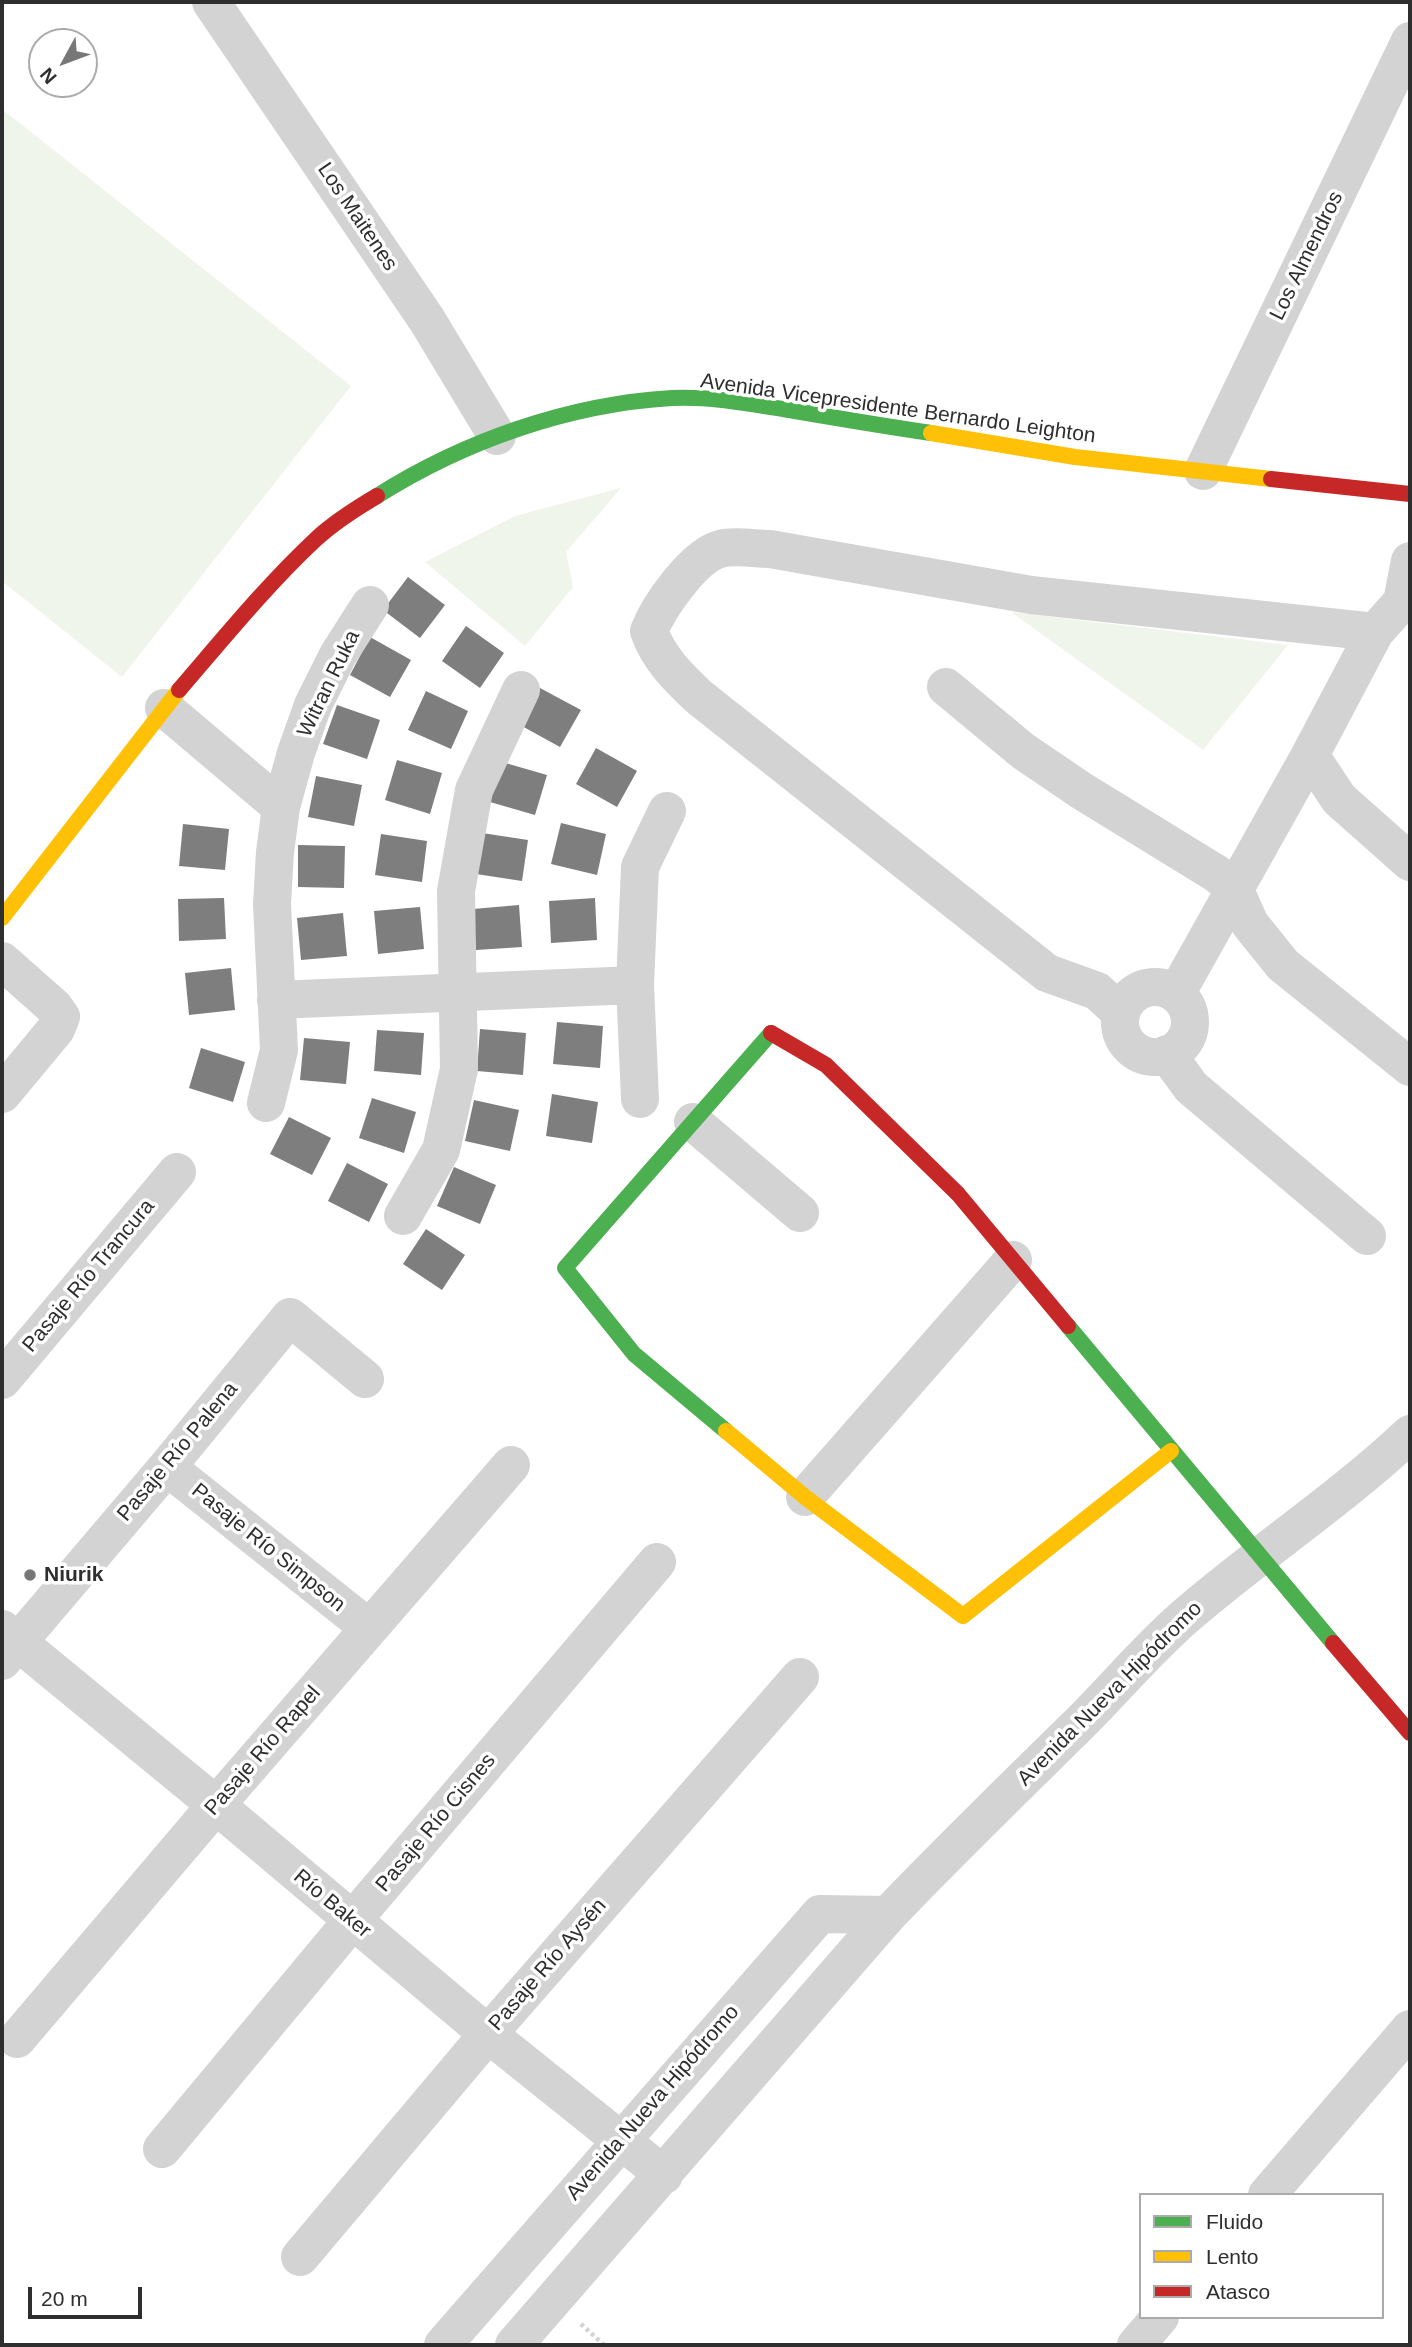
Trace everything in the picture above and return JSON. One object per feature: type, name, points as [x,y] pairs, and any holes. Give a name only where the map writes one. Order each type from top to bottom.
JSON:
[{"type":"street","name":"Los Maitenes","points":[[211,2],[427,320],[497,436]]},
{"type":"street","name":"Los Almendros","points":[[1203,471],[1410,41]]},
{"type":"street","name":"Avenida Vicepresidente Bernardo Leighton","points":[[2,918],[164,708],[235,624],[316,539],[388,488],[442,460],[497,436],[555,418],[602,407],[674,398],[739,402],[1075,457],[1410,494]]},
{"type":"street","points":[[1121,1013],[1097,991],[1047,973],[699,697],[668,667],[655,649],[649,631],[656,614],[704,557],[720,549],[738,548],[770,549],[1031,595],[1375,632]]},
{"type":"street","points":[[1175,994],[1310,755],[1375,632],[1406,607],[1410,561]]},
{"type":"street","name":"Witran Ruka","points":[[266,1103],[279,1050],[272,904],[281,807],[296,752],[313,705],[338,655],[370,605]]},
{"type":"street","points":[[946,687],[1023,751],[1082,791],[1217,874],[1234,888],[1250,924],[1283,965],[1410,1067]]},
{"type":"street","points":[[403,1216],[441,1150],[459,1069],[457,891],[474,790],[521,690]]},
{"type":"street","points":[[164,708],[281,807]]},
{"type":"street","points":[[1310,755],[1339,799],[1410,862]]},
{"type":"street","points":[[640,1099],[635,985],[640,867],[667,811]]},
{"type":"street","points":[[2,961],[54,1007],[61,1017],[56,1029],[2,1094]]},
{"type":"street","points":[[276,1000],[635,985]]},
{"type":"street","points":[[1166,988],[1175,994],[1188,1011],[1188,1032],[1184,1041],[1167,1054],[1157,1056],[1146,1055],[1128,1044],[1122,1034],[1121,1013],[1133,994],[1143,989],[1166,988]]},
{"type":"street","points":[[1171,1451],[963,1616],[805,1497],[634,1354],[565,1268],[770,1032],[826,1065],[958,1194],[1410,1733]]},
{"type":"street","points":[[1167,1054],[1191,1087],[1367,1236]]},
{"type":"street","points":[[693,1122],[800,1213]]},
{"type":"street","name":"Pasaje Río Trancura","points":[[2,1380],[177,1172]]},
{"type":"street","points":[[805,1497],[1013,1260]]},
{"type":"street","name":"Pasaje Río Palena","points":[[7,1644],[167,1467],[290,1317],[365,1379]]},
{"type":"street","name":"Avenida Nueva Hipódromo","points":[[514,2345],[888,1915],[1132,1666],[1187,1615],[1376,1466],[1410,1434]]},
{"type":"street","name":"Pasaje Río Rapel","points":[[17,2039],[511,1465]]},
{"type":"street","name":"Pasaje Río Simpson","points":[[167,1467],[369,1628]]},
{"type":"street","name":"Pasaje Río Cisnes","points":[[162,2149],[657,1562]]},
{"type":"street","name":"Río Baker","points":[[7,1644],[216,1805],[488,2034],[664,2175]]},
{"type":"street","name":"Pasaje Río Aysén","points":[[300,2257],[488,2034],[800,1677]]},
{"type":"street","name":"Avenida Nueva Hipódromo","points":[[443,2345],[820,1913],[888,1915]]},
{"type":"street","points":[[1269,2193],[1410,2029]]},
{"type":"street","points":[[1136,2345],[1158,2319]]},
{"type":"shaded area","points":[[2,109],[351,386],[122,677],[2,581]]},
{"type":"shaded area","points":[[621,488],[566,552],[573,587],[525,646],[425,562],[515,516]]},
{"type":"shaded area","points":[[1011,612],[1288,645],[1203,750]]},
{"type":"building","points":[[408,577],[445,605],[420,638],[383,610]]},
{"type":"building","points":[[466,626],[504,653],[480,688],[442,661]]},
{"type":"building","points":[[370,637],[411,660],[390,697],[350,675]]},
{"type":"building","points":[[540,688],[581,710],[560,747],[520,725]]},
{"type":"building","points":[[426,691],[468,711],[451,749],[408,730]]},
{"type":"building","points":[[337,705],[380,720],[367,759],[323,744]]},
{"type":"building","points":[[596,748],[637,771],[617,807],[576,784]]},
{"type":"building","points":[[397,760],[442,773],[430,814],[385,800]]},
{"type":"building","points":[[502,762],[547,775],[535,815],[490,802]]},
{"type":"building","points":[[316,776],[362,785],[354,826],[308,817]]},
{"type":"building","points":[[561,823],[606,834],[597,875],[551,864]]},
{"type":"building","points":[[183,824],[229,829],[225,870],[179,866]]},
{"type":"building","points":[[482,833],[528,840],[522,881],[476,874]]},
{"type":"building","points":[[381,834],[427,841],[422,882],[375,875]]},
{"type":"building","points":[[298,845],[345,846],[344,888],[298,887]]},
{"type":"building","points":[[224,898],[226,939],[179,941],[178,899]]},
{"type":"building","points":[[595,898],[597,940],[551,943],[549,901]]},
{"type":"building","points":[[519,905],[522,947],[476,950],[473,909]]},
{"type":"building","points":[[420,907],[424,949],[378,954],[374,911]]},
{"type":"building","points":[[343,913],[347,956],[301,960],[297,918]]},
{"type":"building","points":[[231,968],[235,1010],[189,1015],[185,973]]},
{"type":"building","points":[[557,1022],[603,1026],[600,1068],[553,1064]]},
{"type":"building","points":[[480,1029],[526,1033],[523,1075],[477,1071]]},
{"type":"building","points":[[377,1030],[424,1033],[421,1075],[374,1071]]},
{"type":"building","points":[[304,1038],[350,1042],[346,1084],[300,1080]]},
{"type":"building","points":[[201,1048],[245,1062],[233,1102],[189,1088]]},
{"type":"building","points":[[552,1094],[598,1102],[592,1143],[546,1136]]},
{"type":"building","points":[[372,1098],[416,1112],[404,1153],[359,1138]]},
{"type":"building","points":[[474,1100],[519,1110],[510,1151],[465,1141]]},
{"type":"building","points":[[289,1117],[331,1138],[312,1175],[270,1154]]},
{"type":"building","points":[[347,1163],[388,1184],[369,1222],[328,1201]]},
{"type":"building","points":[[454,1167],[496,1185],[480,1224],[437,1206]]},
{"type":"building","points":[[426,1229],[465,1255],[442,1290],[403,1264]]},
{"type":"traffic: fast","points":[[377,496],[410,476],[481,442],[556,417],[633,402],[672,398],[716,399],[931,433]]},
{"type":"traffic: fast","points":[[726,1431],[634,1354],[565,1268],[771,1033]]},
{"type":"traffic: fast","points":[[1068,1326],[1333,1643]]},
{"type":"traffic: slow","points":[[931,433],[1075,457],[1271,479]]},
{"type":"traffic: slow","points":[[2,918],[179,690]]},
{"type":"traffic: slow","points":[[726,1431],[805,1497],[963,1616],[1171,1451]]},
{"type":"traffic: jam","points":[[1271,479],[1410,494]]},
{"type":"traffic: jam","points":[[179,690],[245,613],[315,540],[352,511],[377,496]]},
{"type":"traffic: jam","points":[[771,1033],[826,1065],[958,1194],[1068,1326]]},
{"type":"traffic: jam","points":[[1333,1643],[1410,1733]]},
{"type":"place","name":"Niurik","points":[[30,1575]]}]
